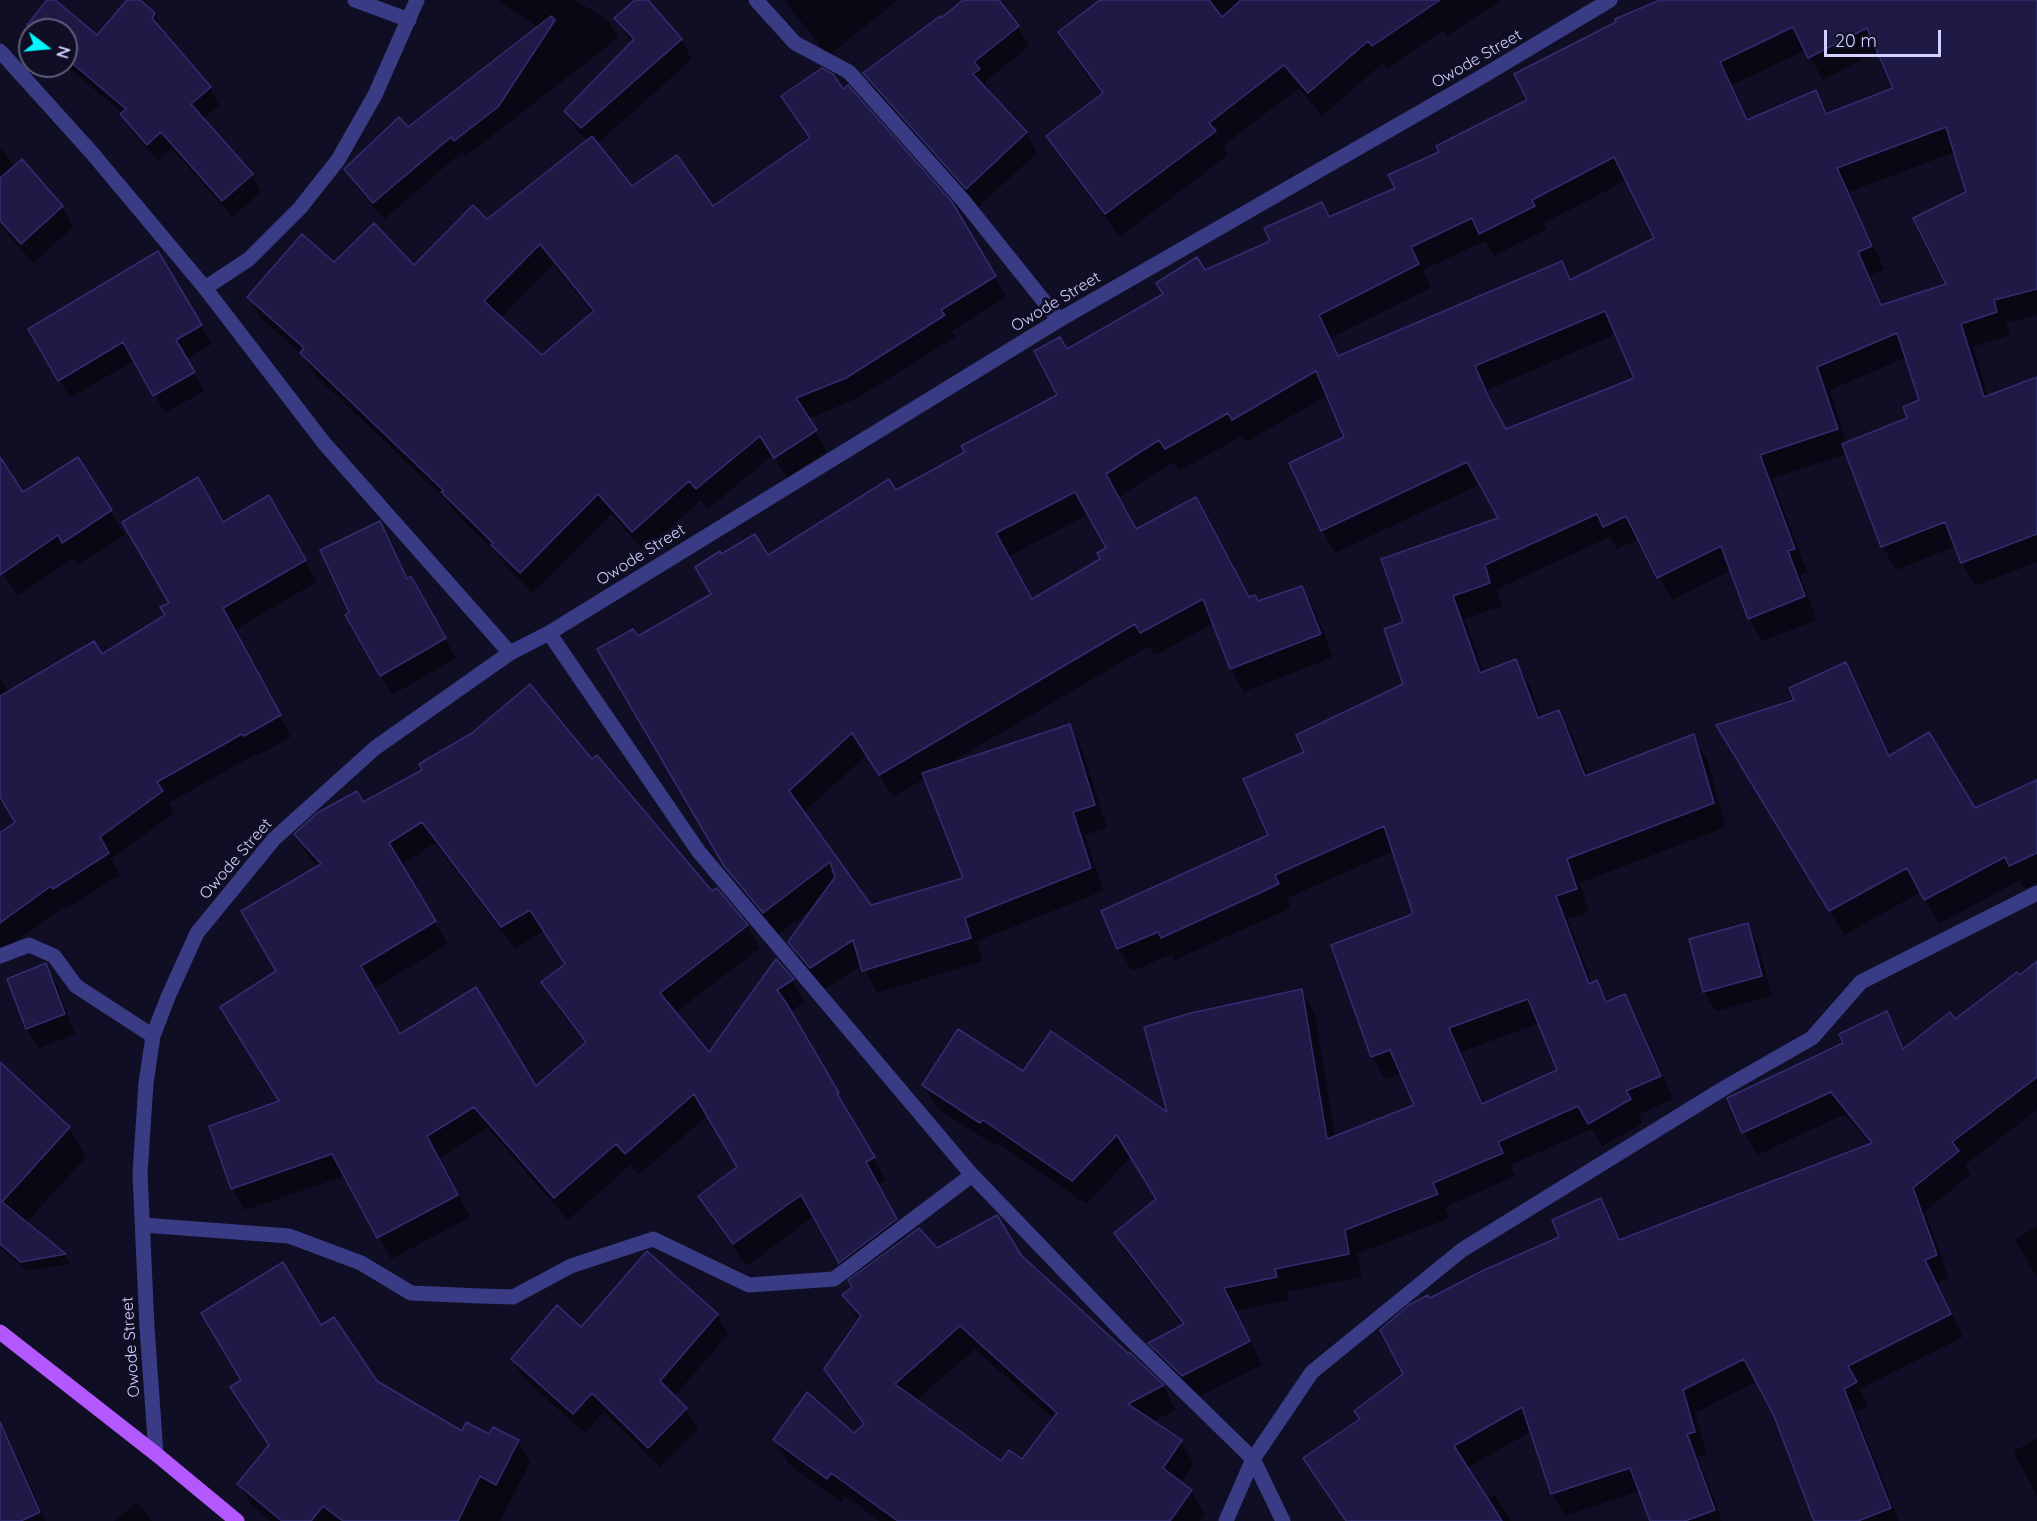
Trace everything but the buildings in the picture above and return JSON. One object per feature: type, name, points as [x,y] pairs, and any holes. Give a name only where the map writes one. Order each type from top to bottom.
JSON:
[{"type":"main road","points":[[0,1332],[156,1454],[237,1521]]},
{"type":"street","points":[[355,0],[410,20]]},
{"type":"street","points":[[205,288],[249,259],[300,207],[338,160],[375,95],[417,0]]},
{"type":"street","points":[[756,0],[795,43],[849,72],[962,199],[1059,320]]},
{"type":"street","name":"Owode Street","points":[[156,1454],[140,1174],[146,1083],[153,1036],[197,933],[274,839],[375,748],[510,654],[549,633],[1059,320],[1478,79],[1610,0]]},
{"type":"street","points":[[0,51],[92,153],[205,288],[324,443],[510,654]]},
{"type":"street","points":[[549,633],[699,852],[972,1175],[1126,1335],[1253,1459],[1283,1521]]},
{"type":"street","points":[[1226,1521],[1253,1459],[1312,1372],[1462,1250],[1716,1093],[1812,1038],[1861,982],[2037,893]]},
{"type":"street","points":[[0,956],[29,945],[54,956],[76,986],[153,1036]]},
{"type":"street","points":[[142,1225],[289,1236],[361,1263],[411,1293],[513,1297],[571,1266],[653,1239],[749,1285],[834,1279],[972,1175]]}]
